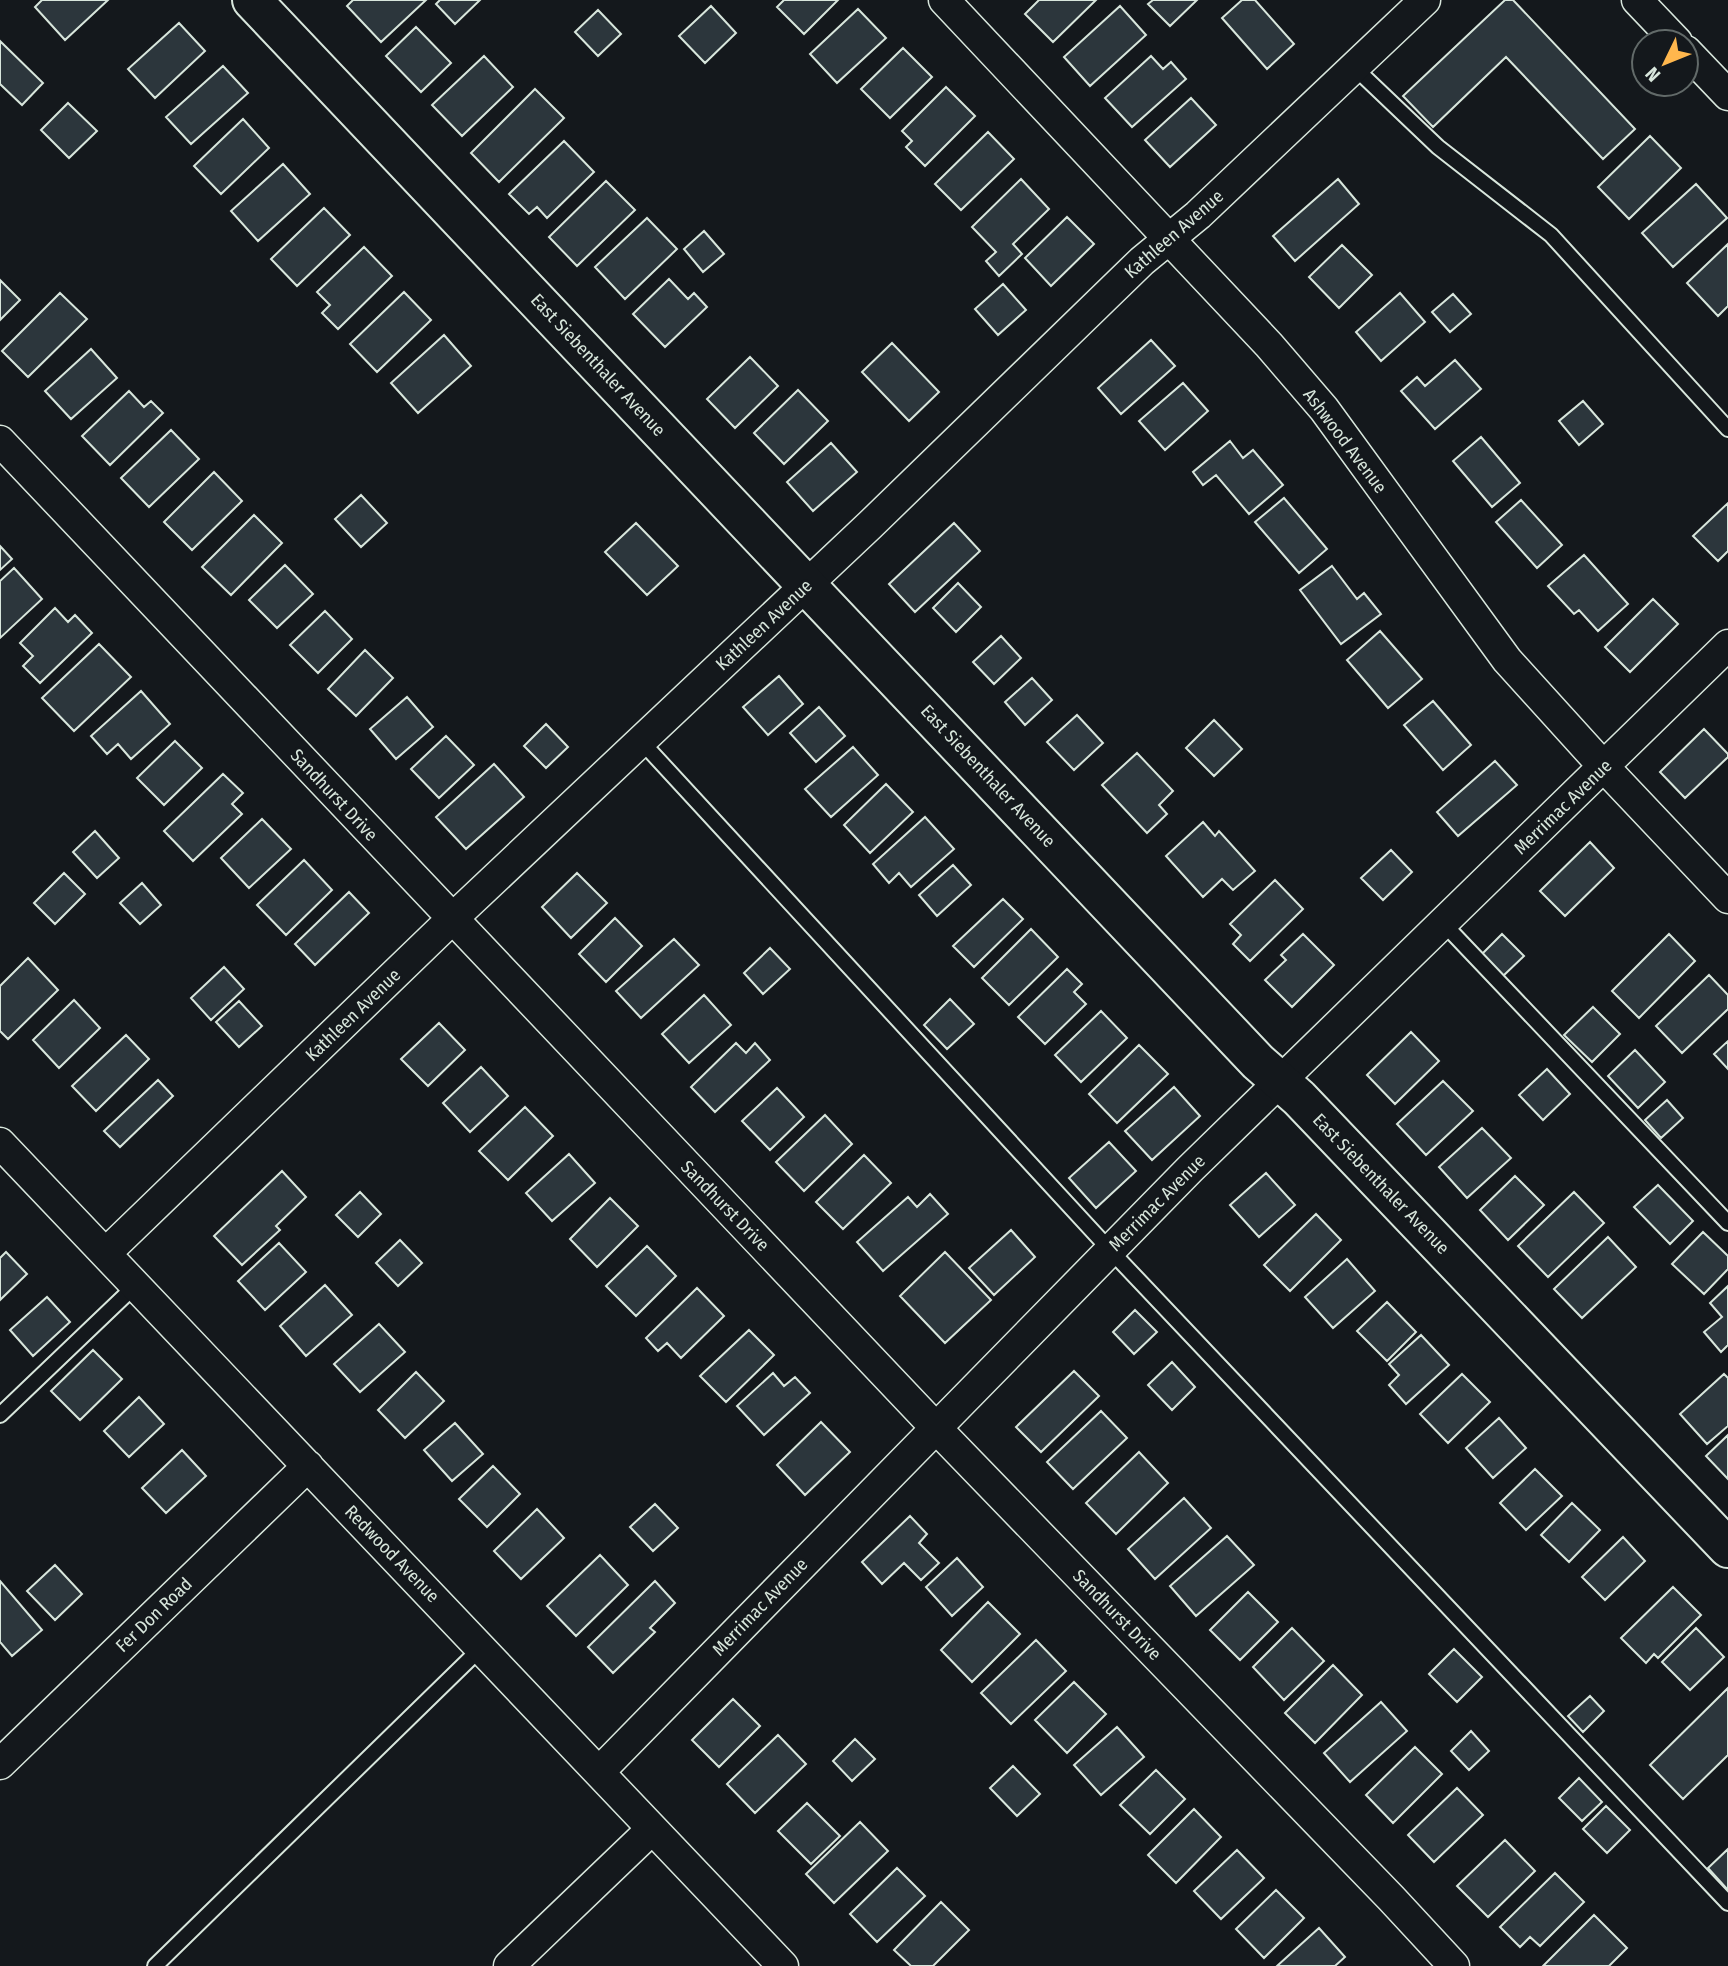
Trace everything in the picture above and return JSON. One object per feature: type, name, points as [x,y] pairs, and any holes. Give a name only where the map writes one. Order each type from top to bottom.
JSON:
[{"type":"main road","name":"East Siebenthaler Avenue","points":[[270,6],[697,471],[1258,1062],[1309,1108],[1728,1548]]},
{"type":"street","name":"Ashwood Avenue","points":[[944,0],[1269,345],[1324,409],[1507,660],[1728,898]]},
{"type":"street","name":"Kathleen Avenue","points":[[106,1253],[452,919],[870,525],[1142,261],[1198,215],[1425,0]]},
{"type":"street","points":[[1637,0],[1664,28]]},
{"type":"street","points":[[1700,66],[1728,95]]},
{"type":"street","name":"Sandhurst Drive","points":[[0,441],[936,1428],[1454,1966]]},
{"type":"street","name":"Merrimac Avenue","points":[[599,1772],[1110,1250],[1728,645]]},
{"type":"street","name":"Redwood Avenue","points":[[0,1143],[783,1966]]},
{"type":"street","name":"Fer Don Road","points":[[0,1764],[308,1466]]},
{"type":"street","points":[[509,1966],[652,1829]]},
{"type":"lane","points":[[1354,67],[1438,147],[1551,235],[1728,429]]},
{"type":"lane","points":[[641,741],[1110,1250],[1728,1903]]},
{"type":"lane","points":[[1443,923],[1728,1223]]},
{"type":"lane","points":[[0,1415],[136,1285]]},
{"type":"lane","points":[[155,1966],[481,1648]]},
{"type":"building","points":[[42,0],[108,0],[65,40],[35,7]]},
{"type":"building","points":[[353,0],[426,0],[381,42],[347,6]]},
{"type":"building","points":[[440,0],[480,0],[455,24],[436,4]]},
{"type":"building","points":[[784,0],[838,0],[804,34],[777,7]]},
{"type":"building","points":[[1039,0],[1096,0],[1053,42],[1025,14]]},
{"type":"building","points":[[1153,0],[1197,0],[1170,26],[1148,4]]},
{"type":"building","points":[[1242,0],[1255,0],[1294,44],[1267,69],[1222,18]]},
{"type":"building","points":[[1505,0],[1513,0],[1635,129],[1603,159],[1506,57],[1433,127],[1403,96]]},
{"type":"building","points":[[711,6],[736,33],[705,63],[679,36]]},
{"type":"building","points":[[1120,6],[1146,35],[1090,86],[1064,57]]},
{"type":"building","points":[[858,9],[886,38],[837,83],[810,54]]},
{"type":"building","points":[[598,10],[621,34],[598,56],[575,32]]},
{"type":"building","points":[[179,23],[205,51],[155,98],[128,69]]},
{"type":"building","points":[[416,27],[451,63],[421,92],[386,56]]},
{"type":"building","points":[[0,41],[43,83],[22,105],[0,84]]},
{"type":"building","points":[[903,48],[932,77],[890,118],[861,89]]},
{"type":"building","points":[[484,56],[513,87],[462,136],[432,105]]},
{"type":"building","points":[[1151,56],[1163,69],[1171,62],[1186,79],[1132,127],[1105,98]]},
{"type":"building","points":[[223,66],[248,93],[191,144],[166,117]]},
{"type":"building","points":[[946,87],[975,116],[925,166],[906,147],[912,141],[902,131]]},
{"type":"building","points":[[535,89],[564,118],[499,182],[471,153]]},
{"type":"building","points":[[1191,98],[1216,125],[1170,167],[1145,140]]},
{"type":"building","points":[[68,103],[97,131],[69,158],[41,130]]},
{"type":"building","points":[[243,119],[269,148],[221,194],[194,166]]},
{"type":"building","points":[[988,132],[1014,159],[961,210],[935,184]]},
{"type":"building","points":[[1650,136],[1681,168],[1629,219],[1598,187]]},
{"type":"building","points":[[564,141],[594,172],[547,218],[537,207],[529,214],[509,194]]},
{"type":"building","points":[[283,164],[310,194],[258,241],[231,211]]},
{"type":"building","points":[[1021,179],[1049,209],[1013,244],[1022,254],[999,276],[986,261],[996,252],[972,227]]},
{"type":"building","points":[[1338,179],[1359,204],[1295,261],[1273,236]]},
{"type":"building","points":[[606,181],[635,210],[577,266],[549,237]]},
{"type":"building","points":[[1696,184],[1727,218],[1673,267],[1642,233]]},
{"type":"building","points":[[324,208],[350,235],[297,286],[271,259]]},
{"type":"building","points":[[1067,217],[1094,244],[1051,286],[1025,258]]},
{"type":"building","points":[[647,218],[677,249],[625,299],[595,267]]},
{"type":"building","points":[[704,231],[724,254],[703,272],[684,249]]},
{"type":"building","points":[[1728,244],[1728,306],[1718,316],[1687,283]]},
{"type":"building","points":[[1342,245],[1372,275],[1339,308],[1309,277]]},
{"type":"building","points":[[364,247],[392,276],[338,329],[322,313],[330,305],[317,292]]},
{"type":"building","points":[[669,279],[688,299],[694,293],[707,307],[665,347],[633,314]]},
{"type":"building","points":[[0,280],[20,300],[0,320]]},
{"type":"building","points":[[1003,284],[1026,310],[998,335],[975,309]]},
{"type":"building","points":[[404,292],[431,320],[377,372],[350,344]]},
{"type":"building","points":[[60,293],[87,319],[28,377],[2,351]]},
{"type":"building","points":[[1400,293],[1425,322],[1381,361],[1356,332]]},
{"type":"building","points":[[1453,294],[1471,314],[1450,332],[1432,312]]},
{"type":"building","points":[[444,335],[471,366],[418,413],[391,383]]},
{"type":"building","points":[[1151,340],[1175,366],[1121,414],[1098,388]]},
{"type":"building","points":[[892,343],[939,392],[909,421],[862,372]]},
{"type":"building","points":[[91,349],[117,378],[71,419],[45,391]]},
{"type":"building","points":[[750,357],[778,386],[735,428],[707,399]]},
{"type":"building","points":[[1455,360],[1481,389],[1435,429],[1401,391],[1417,377],[1425,386]]},
{"type":"building","points":[[1183,383],[1208,411],[1165,450],[1139,421]]},
{"type":"building","points":[[798,390],[828,421],[784,464],[754,433]]},
{"type":"building","points":[[129,391],[144,407],[151,401],[163,413],[110,465],[82,436]]},
{"type":"building","points":[[1583,401],[1603,424],[1579,445],[1559,421]]},
{"type":"building","points":[[171,430],[199,459],[149,507],[121,478]]},
{"type":"building","points":[[1481,437],[1520,483],[1492,507],[1453,461]]},
{"type":"building","points":[[1230,441],[1243,458],[1253,450],[1283,485],[1249,514],[1216,475],[1203,485],[1193,472]]},
{"type":"building","points":[[831,443],[857,472],[813,511],[787,482]]},
{"type":"building","points":[[214,472],[242,501],[192,550],[164,522]]},
{"type":"building","points":[[361,495],[387,523],[361,547],[335,519]]},
{"type":"building","points":[[1284,498],[1327,549],[1299,573],[1255,522]]},
{"type":"building","points":[[1521,500],[1562,545],[1537,568],[1496,522]]},
{"type":"building","points":[[1728,503],[1728,551],[1718,561],[1693,536]]},
{"type":"building","points":[[254,515],[282,543],[231,595],[202,567]]},
{"type":"building","points":[[636,523],[678,566],[647,595],[605,552]]},
{"type":"building","points":[[954,523],[980,551],[915,612],[889,584]]},
{"type":"building","points":[[0,546],[12,559],[0,570]]},
{"type":"building","points":[[1584,555],[1628,604],[1598,631],[1579,610],[1574,614],[1548,586]]},
{"type":"building","points":[[285,565],[313,594],[277,628],[249,600]]},
{"type":"building","points":[[1332,566],[1357,599],[1364,593],[1381,614],[1341,644],[1300,590]]},
{"type":"building","points":[[14,568],[42,599],[0,638],[0,581]]},
{"type":"building","points":[[958,583],[981,607],[956,632],[933,608]]},
{"type":"building","points":[[1653,599],[1678,624],[1630,672],[1605,647]]},
{"type":"building","points":[[55,608],[68,622],[75,615],[92,633],[40,683],[23,666],[33,656],[20,643]]},
{"type":"building","points":[[325,611],[352,639],[318,673],[290,645]]},
{"type":"building","points":[[1380,631],[1422,679],[1388,708],[1347,660]]},
{"type":"building","points":[[1001,636],[1021,658],[994,684],[973,662]]},
{"type":"building","points":[[99,644],[131,677],[74,731],[42,698]]},
{"type":"building","points":[[365,650],[393,678],[356,716],[328,689]]},
{"type":"building","points":[[779,676],[803,704],[768,735],[743,707]]},
{"type":"building","points":[[1032,678],[1052,700],[1025,725],[1005,702]]},
{"type":"building","points":[[141,691],[170,724],[131,759],[118,744],[107,754],[91,736]]},
{"type":"building","points":[[407,697],[433,727],[396,759],[370,729]]},
{"type":"building","points":[[1433,701],[1471,745],[1443,770],[1404,725]]},
{"type":"building","points":[[819,707],[845,736],[816,762],[790,733]]},
{"type":"building","points":[[1077,715],[1103,743],[1074,770],[1047,742]]},
{"type":"building","points":[[1214,720],[1242,749],[1214,776],[1186,748]]},
{"type":"building","points":[[546,724],[568,747],[546,768],[524,746]]},
{"type":"building","points":[[1704,729],[1728,757],[1685,798],[1660,772]]},
{"type":"building","points":[[446,736],[474,765],[439,798],[411,769]]},
{"type":"building","points":[[175,741],[202,768],[164,805],[137,778]]},
{"type":"building","points":[[853,747],[878,775],[831,817],[805,789]]},
{"type":"building","points":[[1137,753],[1173,791],[1159,805],[1167,814],[1147,833],[1102,785]]},
{"type":"building","points":[[1495,761],[1517,785],[1458,836],[1437,812]]},
{"type":"building","points":[[494,764],[524,797],[466,849],[436,817]]},
{"type":"building","points":[[223,774],[243,793],[232,804],[242,814],[193,861],[164,831]]},
{"type":"building","points":[[886,784],[913,812],[870,853],[844,825]]},
{"type":"building","points":[[925,817],[954,849],[911,887],[899,873],[889,883],[873,864]]},
{"type":"building","points":[[262,819],[291,849],[249,888],[221,858]]},
{"type":"building","points":[[1203,822],[1215,836],[1219,831],[1255,871],[1233,890],[1222,879],[1203,897],[1166,856]]},
{"type":"building","points":[[95,831],[119,858],[97,878],[73,852]]},
{"type":"building","points":[[1590,842],[1614,868],[1565,916],[1540,891]]},
{"type":"building","points":[[1391,850],[1412,872],[1383,900],[1361,878]]},
{"type":"building","points":[[304,860],[332,890],[286,935],[257,905]]},
{"type":"building","points":[[953,865],[971,885],[937,916],[919,895]]},
{"type":"building","points":[[64,873],[85,894],[55,924],[34,903]]},
{"type":"building","points":[[577,873],[607,903],[571,938],[542,907]]},
{"type":"building","points":[[1275,880],[1303,909],[1250,961],[1233,944],[1241,935],[1230,924]]},
{"type":"building","points":[[142,883],[161,905],[140,924],[120,903]]},
{"type":"building","points":[[349,892],[369,913],[315,965],[295,944]]},
{"type":"building","points":[[1003,899],[1023,919],[974,967],[953,946]]},
{"type":"building","points":[[615,918],[642,946],[606,982],[579,954]]},
{"type":"building","points":[[1031,929],[1058,957],[1009,1005],[982,978]]},
{"type":"building","points":[[1303,934],[1334,965],[1292,1007],[1265,980],[1286,960],[1281,955]]},
{"type":"building","points":[[1502,934],[1524,956],[1503,976],[1482,954]]},
{"type":"building","points":[[1669,934],[1695,961],[1639,1018],[1612,991]]},
{"type":"building","points":[[674,939],[699,965],[641,1018],[616,991]]},
{"type":"building","points":[[770,948],[790,969],[763,994],[744,973]]},
{"type":"building","points":[[28,958],[58,990],[8,1039],[0,1031],[0,986]]},
{"type":"building","points":[[224,967],[244,989],[211,1020],[191,998]]},
{"type":"building","points":[[1067,969],[1082,984],[1074,992],[1086,1004],[1045,1044],[1018,1017]]},
{"type":"building","points":[[1709,975],[1728,995],[1728,1009],[1682,1053],[1656,1026]]},
{"type":"building","points":[[704,995],[731,1025],[689,1063],[662,1034]]},
{"type":"building","points":[[950,999],[974,1024],[947,1049],[924,1025]]},
{"type":"building","points":[[74,1000],[100,1028],[59,1068],[33,1040]]},
{"type":"building","points":[[239,1001],[262,1026],[239,1047],[216,1022]]},
{"type":"building","points":[[1593,1007],[1620,1034],[1592,1062],[1564,1035]]},
{"type":"building","points":[[1101,1011],[1127,1038],[1081,1082],[1055,1055]]},
{"type":"building","points":[[439,1023],[465,1050],[428,1086],[401,1059]]},
{"type":"building","points":[[1411,1032],[1439,1061],[1395,1104],[1367,1075]]},
{"type":"building","points":[[126,1035],[149,1059],[96,1111],[72,1086]]},
{"type":"building","points":[[1728,1041],[1728,1069],[1714,1054]]},
{"type":"building","points":[[736,1043],[746,1053],[755,1043],[770,1060],[715,1112],[691,1087]]},
{"type":"building","points":[[1139,1045],[1168,1074],[1117,1123],[1089,1094]]},
{"type":"building","points":[[1635,1050],[1665,1082],[1638,1108],[1608,1076]]},
{"type":"building","points":[[481,1067],[508,1096],[470,1132],[443,1103]]},
{"type":"building","points":[[1547,1069],[1570,1094],[1543,1120],[1519,1095]]},
{"type":"building","points":[[158,1080],[173,1096],[120,1147],[104,1131]]},
{"type":"building","points":[[1443,1081],[1473,1111],[1426,1155],[1397,1124]]},
{"type":"building","points":[[1174,1087],[1200,1116],[1152,1160],[1125,1131]]},
{"type":"building","points":[[777,1088],[804,1117],[770,1150],[742,1121]]},
{"type":"building","points":[[1667,1100],[1683,1118],[1661,1138],[1645,1120]]},
{"type":"building","points":[[525,1107],[553,1136],[508,1180],[479,1151]]},
{"type":"building","points":[[825,1115],[852,1144],[804,1191],[776,1162]]},
{"type":"building","points":[[1482,1128],[1511,1158],[1467,1198],[1439,1167]]},
{"type":"building","points":[[1109,1142],[1136,1171],[1096,1208],[1069,1178]]},
{"type":"building","points":[[569,1154],[595,1183],[552,1221],[526,1193]]},
{"type":"building","points":[[864,1155],[891,1183],[843,1229],[816,1202]]},
{"type":"building","points":[[282,1171],[306,1197],[276,1226],[280,1230],[242,1265],[214,1236]]},
{"type":"building","points":[[1266,1173],[1295,1205],[1259,1237],[1230,1205]]},
{"type":"building","points":[[1515,1176],[1544,1205],[1508,1240],[1480,1210]]},
{"type":"building","points":[[1658,1185],[1693,1221],[1670,1244],[1634,1207]]},
{"type":"building","points":[[360,1192],[381,1214],[358,1237],[336,1215]]},
{"type":"building","points":[[1574,1192],[1604,1223],[1548,1277],[1518,1246]]},
{"type":"building","points":[[930,1194],[948,1214],[883,1271],[857,1242],[908,1197],[917,1207]]},
{"type":"building","points":[[610,1198],[638,1226],[597,1267],[570,1239]]},
{"type":"building","points":[[1316,1214],[1341,1240],[1290,1291],[1264,1265]]},
{"type":"building","points":[[1011,1230],[1035,1257],[994,1295],[969,1268]]},
{"type":"building","points":[[1703,1232],[1728,1256],[1728,1269],[1704,1294],[1672,1264]]},
{"type":"building","points":[[1608,1237],[1636,1267],[1582,1318],[1554,1289]]},
{"type":"building","points":[[400,1240],[422,1263],[398,1286],[376,1263]]},
{"type":"building","points":[[279,1243],[306,1272],[265,1310],[238,1281]]},
{"type":"building","points":[[647,1246],[676,1276],[636,1316],[606,1286]]},
{"type":"building","points":[[6,1252],[27,1274],[0,1300],[0,1258]]},
{"type":"building","points":[[945,1252],[991,1300],[945,1343],[900,1296]]},
{"type":"building","points":[[1347,1259],[1375,1291],[1333,1328],[1305,1297]]},
{"type":"building","points":[[325,1285],[352,1315],[306,1356],[280,1326]]},
{"type":"building","points":[[1728,1286],[1728,1345],[1721,1352],[1704,1332],[1722,1317],[1710,1303]]},
{"type":"building","points":[[697,1288],[724,1316],[681,1358],[667,1343],[658,1351],[646,1338]]},
{"type":"building","points":[[47,1297],[70,1322],[33,1356],[10,1330]]},
{"type":"building","points":[[1387,1302],[1416,1332],[1387,1361],[1357,1331]]},
{"type":"building","points":[[1135,1310],[1157,1332],[1134,1354],[1113,1332]]},
{"type":"building","points":[[379,1324],[405,1352],[360,1392],[334,1364]]},
{"type":"building","points":[[749,1330],[774,1355],[726,1402],[700,1376]]},
{"type":"building","points":[[1421,1335],[1449,1365],[1406,1404],[1389,1385],[1399,1375],[1389,1364]]},
{"type":"building","points":[[93,1350],[122,1379],[80,1420],[51,1391]]},
{"type":"building","points":[[1172,1362],[1195,1387],[1172,1410],[1148,1385]]},
{"type":"building","points":[[1074,1371],[1099,1396],[1041,1452],[1016,1427]]},
{"type":"building","points":[[416,1372],[444,1401],[405,1438],[378,1410]]},
{"type":"building","points":[[773,1373],[784,1386],[795,1377],[810,1393],[764,1435],[737,1406]]},
{"type":"building","points":[[1462,1374],[1490,1402],[1448,1443],[1420,1414]]},
{"type":"building","points":[[1724,1374],[1728,1378],[1728,1426],[1707,1444],[1680,1414]]},
{"type":"building","points":[[139,1397],[164,1424],[129,1457],[104,1431]]},
{"type":"building","points":[[1101,1411],[1127,1438],[1073,1489],[1047,1462]]},
{"type":"building","points":[[1499,1418],[1526,1448],[1493,1478],[1466,1448]]},
{"type":"building","points":[[821,1422],[850,1452],[805,1495],[777,1465]]},
{"type":"building","points":[[455,1423],[483,1454],[452,1481],[424,1450]]},
{"type":"building","points":[[1728,1435],[1728,1479],[1706,1456]]},
{"type":"building","points":[[182,1450],[206,1476],[166,1513],[142,1488]]},
{"type":"building","points":[[1139,1452],[1168,1483],[1116,1534],[1086,1503]]},
{"type":"building","points":[[493,1466],[520,1494],[487,1527],[459,1499]]},
{"type":"building","points":[[1535,1469],[1562,1496],[1526,1530],[1500,1503]]},
{"type":"building","points":[[1184,1498],[1211,1528],[1155,1579],[1128,1549]]},
{"type":"building","points":[[1572,1503],[1600,1530],[1569,1562],[1541,1535]]},
{"type":"building","points":[[655,1504],[678,1528],[653,1551],[630,1527]]},
{"type":"building","points":[[537,1509],[564,1538],[521,1579],[494,1551]]},
{"type":"building","points":[[910,1516],[927,1534],[919,1543],[939,1563],[921,1580],[904,1563],[882,1584],[862,1562]]},
{"type":"building","points":[[1227,1536],[1254,1565],[1196,1616],[1170,1586]]},
{"type":"building","points":[[1623,1537],[1645,1561],[1605,1600],[1582,1577]]},
{"type":"building","points":[[600,1555],[628,1585],[576,1636],[547,1606]]},
{"type":"building","points":[[957,1558],[983,1587],[952,1616],[926,1587]]},
{"type":"building","points":[[55,1565],[82,1594],[55,1620],[27,1591]]},
{"type":"building","points":[[0,1581],[42,1630],[12,1656],[0,1642]]},
{"type":"building","points":[[655,1581],[675,1603],[650,1628],[655,1632],[613,1673],[588,1647]]},
{"type":"building","points":[[1673,1587],[1701,1615],[1658,1658],[1654,1654],[1646,1663],[1621,1638]]},
{"type":"building","points":[[1248,1592],[1278,1622],[1240,1660],[1210,1630]]},
{"type":"building","points":[[988,1602],[1020,1634],[972,1682],[941,1650]]},
{"type":"building","points":[[1292,1628],[1324,1661],[1284,1700],[1253,1667]]},
{"type":"building","points":[[1696,1628],[1724,1657],[1690,1690],[1662,1662]]},
{"type":"building","points":[[1036,1640],[1066,1671],[1011,1724],[981,1693]]},
{"type":"building","points":[[1454,1649],[1482,1677],[1457,1702],[1429,1674]]},
{"type":"building","points":[[1333,1665],[1362,1695],[1315,1743],[1285,1713]]},
{"type":"building","points":[[1074,1682],[1106,1714],[1067,1753],[1035,1720]]},
{"type":"building","points":[[1728,1688],[1728,1755],[1683,1799],[1650,1765]]},
{"type":"building","points":[[1590,1696],[1604,1711],[1583,1732],[1568,1716]]},
{"type":"building","points":[[733,1699],[760,1726],[719,1767],[692,1740]]},
{"type":"building","points":[[1381,1702],[1407,1731],[1350,1782],[1324,1753]]},
{"type":"building","points":[[1117,1727],[1144,1757],[1101,1795],[1074,1765]]},
{"type":"building","points":[[1471,1731],[1489,1751],[1469,1770],[1451,1751]]},
{"type":"building","points":[[778,1735],[806,1764],[755,1813],[727,1784]]},
{"type":"building","points":[[855,1739],[875,1759],[852,1781],[833,1761]]},
{"type":"building","points":[[1415,1747],[1442,1774],[1393,1823],[1366,1795]]},
{"type":"building","points":[[1013,1766],[1040,1794],[1017,1816],[990,1788]]},
{"type":"building","points":[[1156,1770],[1185,1799],[1150,1834],[1120,1805]]},
{"type":"building","points":[[1579,1778],[1602,1802],[1582,1821],[1559,1798]]},
{"type":"building","points":[[1457,1788],[1483,1815],[1434,1862],[1408,1835]]},
{"type":"building","points":[[807,1803],[840,1836],[811,1864],[778,1831]]},
{"type":"building","points":[[1606,1806],[1630,1830],[1607,1853],[1583,1829]]},
{"type":"building","points":[[1194,1809],[1221,1837],[1176,1883],[1148,1855]]},
{"type":"building","points":[[860,1822],[888,1851],[834,1903],[806,1874]]},
{"type":"building","points":[[1505,1840],[1535,1871],[1488,1917],[1457,1886]]},
{"type":"building","points":[[1728,1849],[1728,1890],[1708,1868]]},
{"type":"building","points":[[1237,1850],[1264,1878],[1221,1919],[1194,1891]]},
{"type":"building","points":[[897,1868],[925,1896],[877,1942],[850,1914]]},
{"type":"building","points":[[1555,1873],[1584,1902],[1540,1946],[1530,1937],[1520,1947],[1500,1927]]},
{"type":"building","points":[[1276,1890],[1304,1918],[1264,1958],[1236,1929]]},
{"type":"building","points":[[941,1902],[969,1930],[933,1966],[911,1966],[894,1950]]},
{"type":"building","points":[[1594,1915],[1627,1948],[1609,1966],[1543,1966]]},
{"type":"building","points":[[1319,1928],[1345,1957],[1335,1966],[1277,1966]]}]
